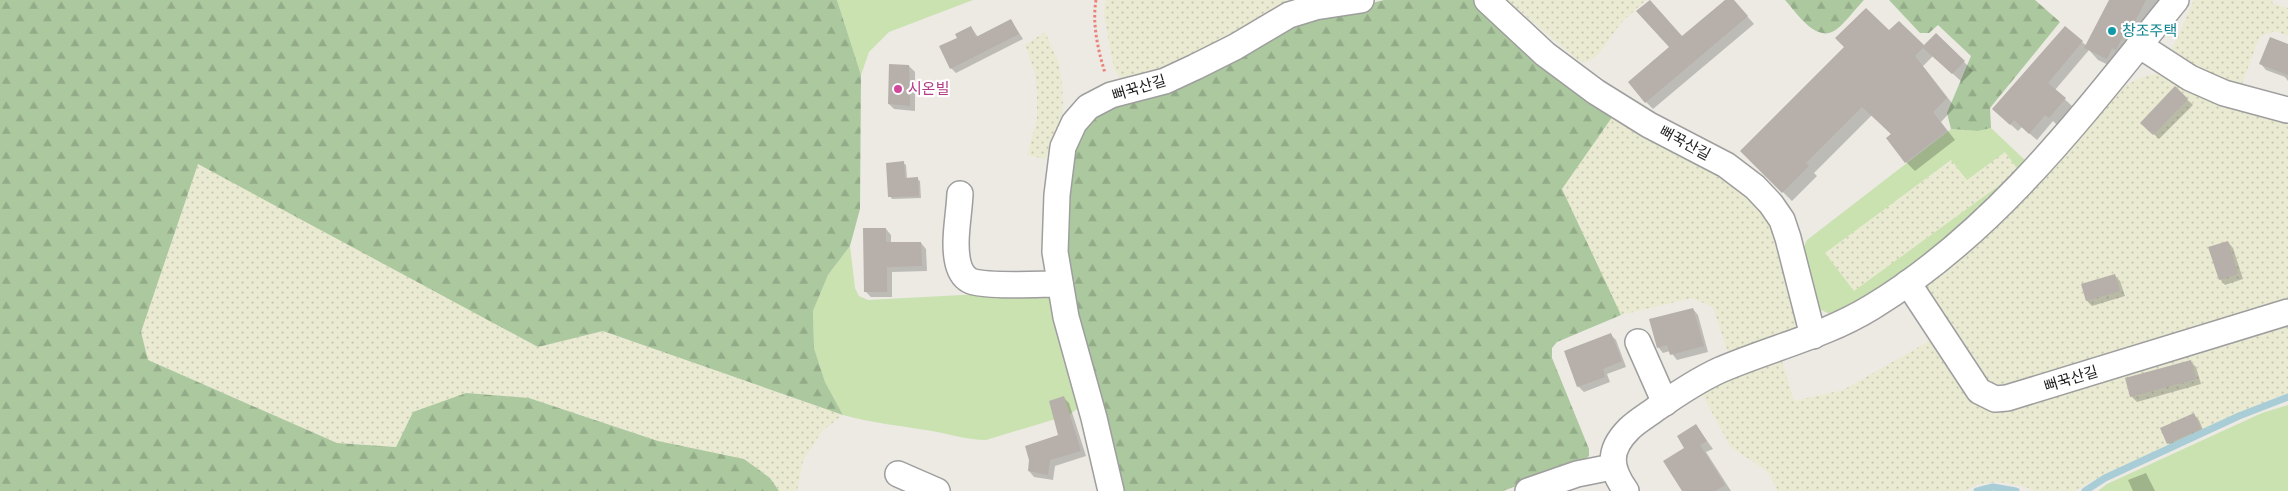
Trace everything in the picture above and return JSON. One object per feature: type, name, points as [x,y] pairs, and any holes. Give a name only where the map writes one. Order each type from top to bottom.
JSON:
[{"type":"street","name":"뻐꾹산길","points":[[1111,491],[1094,418],[1072,344],[1055,252],[1057,195],[1064,147],[1074,123],[1088,107],[1111,95],[1164,81],[1235,47],[1289,15],[1315,7],[1360,0]]},
{"type":"street","name":"뻐꾹산길","points":[[1487,0],[1545,54],[1573,76],[1649,124],[1726,165],[1771,204],[1782,220],[1788,238],[1813,336]]},
{"type":"street","points":[[1626,491],[1612,467],[1613,454],[1618,442],[1629,429],[1682,390],[1720,370],[1813,336],[1871,308],[1925,272],[1983,224],[2028,178],[2176,0]]},
{"type":"street","points":[[2139,45],[2199,81],[2224,92],[2287,110]]},
{"type":"street","points":[[960,194],[956,250],[962,274],[971,281],[984,283],[1060,284]]},
{"type":"street","name":"뻐꾹산길","points":[[1908,283],[1978,392],[1995,400],[2007,398],[2288,312]]},
{"type":"street","points":[[1638,342],[1665,403]]},
{"type":"street","points":[[1528,491],[1577,474],[1612,467]]},
{"type":"street","points":[[898,474],[937,491]]},
{"type":"path","points":[[1096,0],[1094,13],[1097,40],[1111,95]]},
{"type":"green space","points":[[0,0],[837,0],[861,75],[860,209],[850,246],[828,275],[813,311],[814,348],[825,382],[843,415],[603,331],[538,347],[198,164],[141,332],[148,360],[337,443],[396,447],[413,412],[466,393],[529,398],[658,441],[744,459],[770,478],[779,491],[0,491]]},
{"type":"green space","points":[[837,0],[973,0],[889,32],[869,52],[861,75]]},
{"type":"green space","points":[[1105,0],[1306,0],[1193,59],[1125,81],[1119,77],[1114,68],[1104,16]]},
{"type":"green space","points":[[1384,0],[1478,0],[1615,113],[1562,189],[1621,315],[1557,342],[1552,348],[1552,358],[1589,449],[1589,456],[1582,462],[1503,491],[1120,491],[1074,307],[1064,245],[1073,152],[1082,130],[1095,116],[1287,24]]},
{"type":"green space","points":[[1507,0],[1646,0],[1621,23],[1597,56],[1585,62],[1579,61]]},
{"type":"green space","points":[[1785,0],[1864,0],[1841,25],[1834,31],[1827,33],[1813,29],[1806,24]]},
{"type":"green space","points":[[1889,0],[2035,0],[2060,22],[1990,108],[1991,128],[1978,131],[1951,129],[1947,113],[1971,56],[1938,25],[1929,33],[1920,33]]},
{"type":"green space","points":[[2194,0],[2273,0],[2272,3],[2288,8],[2288,36],[2276,31],[2260,36],[2241,86],[2169,56]]},
{"type":"green space","points":[[1045,32],[1058,61],[1062,82],[1063,105],[1058,134],[1045,159],[1027,155],[1037,119],[1037,91],[1035,73],[1025,45]]},
{"type":"green space","points":[[2153,74],[2169,74],[2288,118],[2288,300],[2015,386],[2000,388],[1990,383],[1980,374],[1922,283],[2121,88],[2142,77]]},
{"type":"green space","points":[[1615,113],[1727,175],[1770,214],[1803,332],[1730,359],[1713,307],[1692,298],[1621,315],[1562,189]]},
{"type":"green space","points":[[1991,128],[2028,163],[2009,186],[1965,228],[1892,281],[1841,312],[1830,314],[1821,310],[1809,284],[1804,266],[1804,248],[1807,240],[1951,129],[1978,131]],"holes":[[[2005,152],[2019,171],[1854,291],[1825,253],[1951,160],[1967,180]]]},
{"type":"green space","points":[[2005,152],[2019,171],[1854,292],[1824,252],[1952,160]]},
{"type":"green space","points":[[198,163],[538,347],[603,331],[843,415],[822,431],[803,461],[797,491],[779,491],[770,478],[744,459],[658,441],[529,398],[413,412],[396,447],[337,443],[148,360],[141,332]]},
{"type":"green space","points":[[850,246],[855,288],[859,296],[868,300],[1036,291],[1051,297],[1078,401],[1077,409],[1069,415],[986,440],[965,438],[843,415],[825,382],[814,348],[813,311],[828,275]]},
{"type":"green space","points":[[2288,321],[2288,394],[2272,399],[2155,451],[2107,473],[2075,491],[2035,491],[2023,486],[1999,482],[1979,484],[1964,491],[1778,491],[1768,472],[1730,446],[1701,392],[1736,372],[1781,358],[1794,401],[1843,390],[1933,339],[1976,401],[1983,408],[1993,410]]},
{"type":"green space","points":[[2288,405],[2288,491],[2098,491],[2107,484],[2262,413]]},
{"type":"building","points":[[1650,0],[1682,36],[1725,0],[1734,0],[1748,16],[1645,103],[1628,82],[1669,47],[1636,11]]},
{"type":"building","name":"창조주택","points":[[2109,0],[2146,0],[2126,39],[2122,38],[2116,50],[2112,48],[2107,59],[2084,48]]},
{"type":"building","points":[[1866,8],[1889,30],[1899,21],[1924,45],[1936,33],[1965,61],[1952,74],[1923,48],[1915,56],[1947,98],[1933,112],[1947,131],[1905,163],[1886,138],[1891,134],[1862,107],[1806,163],[1809,166],[1782,193],[1740,151],[1844,47],[1835,38]]},
{"type":"building","points":[[1011,19],[1019,34],[950,69],[939,46],[957,38],[955,34],[971,26],[976,37]]},
{"type":"building","points":[[2065,26],[2083,41],[2048,83],[2066,98],[2049,118],[2045,115],[2029,134],[2014,120],[2010,125],[1992,109]]},
{"type":"building","points":[[2270,37],[2288,44],[2288,75],[2259,64]]},
{"type":"building","points":[[889,64],[909,65],[910,106],[888,104]]},
{"type":"building","points":[[2175,86],[2188,99],[2153,135],[2140,123]]},
{"type":"building","points":[[904,161],[905,178],[918,177],[919,196],[888,197],[886,163]]},
{"type":"building","points":[[863,228],[886,228],[886,242],[921,242],[922,266],[887,267],[887,292],[864,292]]},
{"type":"building","points":[[2228,241],[2238,274],[2219,280],[2208,247]]},
{"type":"building","points":[[2115,274],[2120,291],[2086,301],[2081,284]]},
{"type":"building","points":[[1693,308],[1704,346],[1670,355],[1667,345],[1657,348],[1649,319]]},
{"type":"building","points":[[1611,333],[1622,361],[1603,369],[1605,377],[1577,387],[1564,351]]},
{"type":"building","points":[[2191,360],[2196,379],[2130,397],[2125,378]]},
{"type":"building","points":[[1064,396],[1081,451],[1050,460],[1048,475],[1028,471],[1029,460],[1025,446],[1058,435],[1049,401]]},
{"type":"building","points":[[2194,413],[2201,429],[2167,444],[2160,428]]},
{"type":"building","points":[[1696,424],[1707,441],[1700,445],[1725,485],[1715,491],[1682,491],[1663,461],[1684,448],[1677,436]]},
{"type":"waterway","points":[[2085,491],[2105,478],[2239,416],[2288,397]]},
{"type":"waterway","points":[[1977,491],[1993,487],[2016,491]]},
{"type":"place","name":"창조주택","points":[[2112,31]]},
{"type":"place","name":"시온빌","points":[[898,89]]}]
